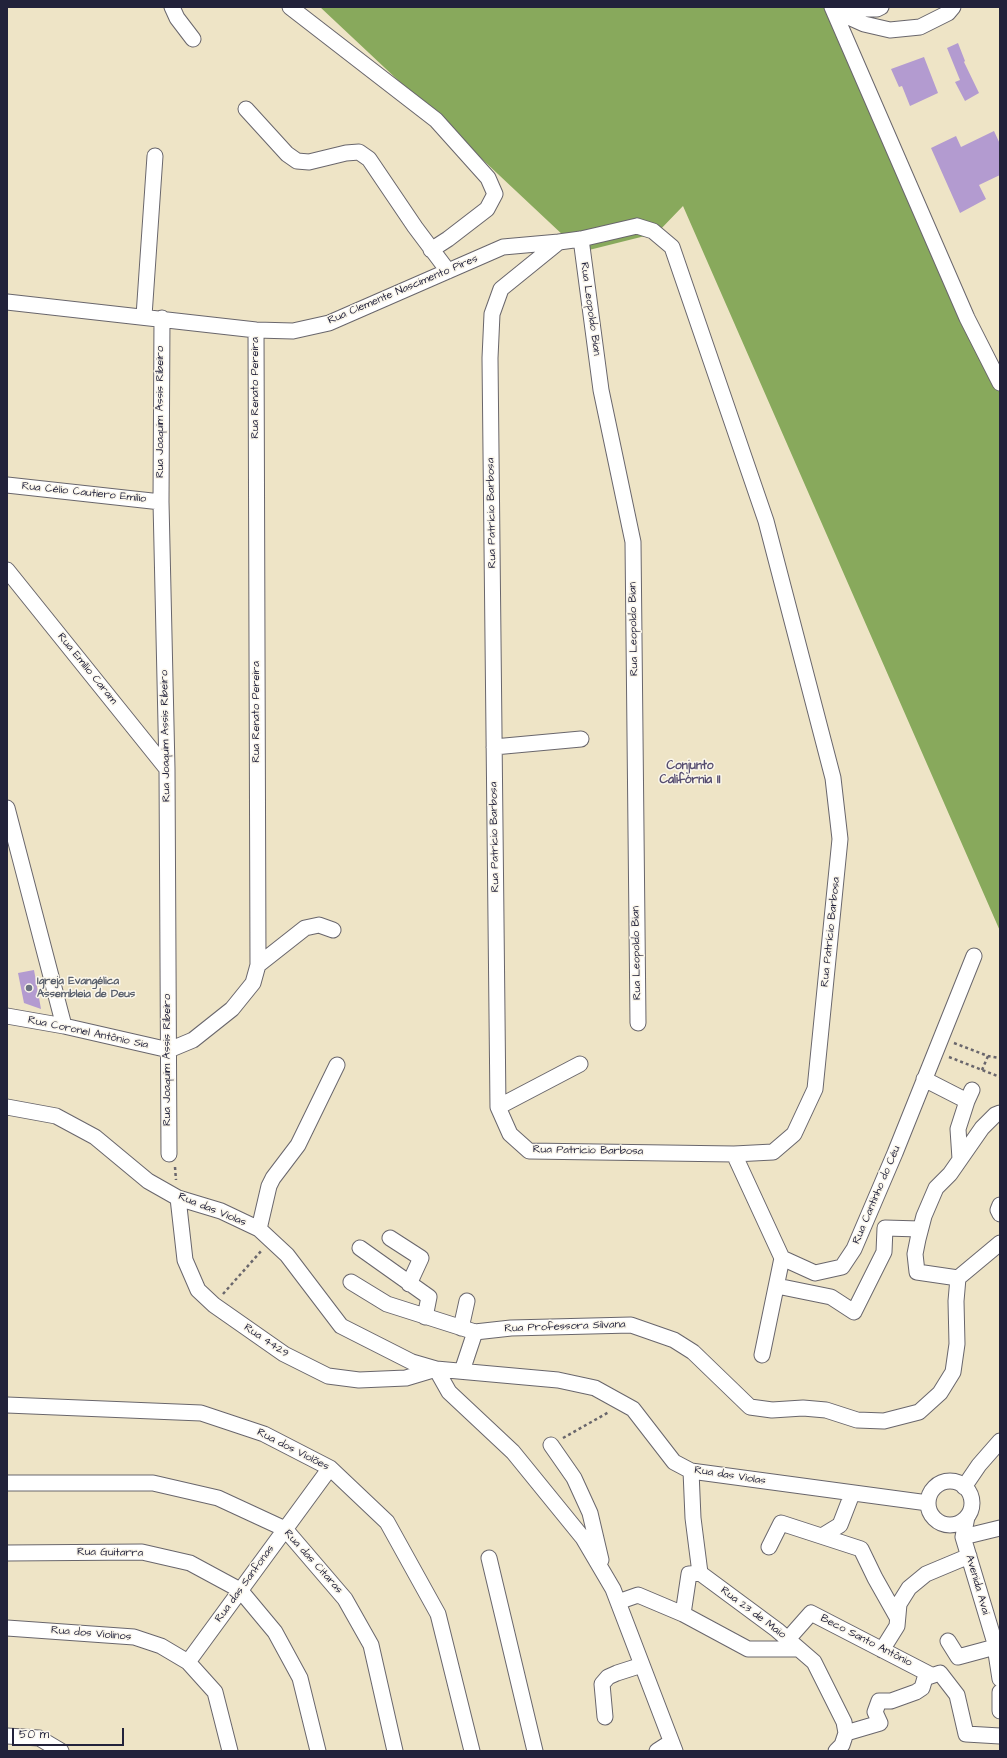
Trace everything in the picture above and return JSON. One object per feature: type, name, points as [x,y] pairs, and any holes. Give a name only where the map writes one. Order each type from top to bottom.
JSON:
[{"type":"street","points":[[172,7],[177,18],[193,39]]},
{"type":"street","points":[[290,7],[436,120],[488,178],[495,194],[487,209],[431,250]]},
{"type":"street","points":[[832,7],[967,318],[1000,384]]},
{"type":"street","points":[[836,7],[844,14],[864,24],[890,30],[920,28],[948,13],[953,7]]},
{"type":"street","points":[[854,7],[877,9],[881,7]]},
{"type":"street","points":[[246,109],[287,154],[297,161],[309,162],[346,153],[359,152],[369,159],[431,250],[448,271]]},
{"type":"street","points":[[144,316],[155,156]]},
{"type":"street","name":"Rua Patrício Barbosa","points":[[637,226],[654,231],[672,247],[766,521],[833,778],[840,839],[815,1089],[794,1134],[773,1152],[734,1154],[528,1151],[510,1134],[498,1107],[490,358],[492,314],[501,289],[560,242],[581,239],[637,226]]},
{"type":"street","name":"Rua Leopoldo Bian","points":[[581,239],[601,390],[633,542],[638,1023]]},
{"type":"street","name":"Rua Clemente Nascimento Pires","points":[[7,302],[162,318],[256,330],[294,331],[329,323],[503,247],[560,242]]},
{"type":"street","name":"Rua Joaquim Assis Ribeiro","points":[[162,318],[161,502],[167,769],[169,1154]]},
{"type":"street","name":"Rua Renato Pereira","points":[[169,1050],[193,1040],[232,1009],[253,984],[258,965],[256,330]]},
{"type":"street","name":"Rua Célio Cautiero Emílio","points":[[7,484],[161,502]]},
{"type":"street","name":"Rua Emílio Caram","points":[[7,570],[167,769]]},
{"type":"street","points":[[494,747],[581,738]]},
{"type":"street","points":[[8,814],[64,1026]]},
{"type":"street","points":[[258,965],[305,928],[319,925],[333,930]]},
{"type":"street","name":"Rua Cantinho do Céu","points":[[782,1258],[815,1273],[842,1267],[854,1249],[895,1153],[974,956]]},
{"type":"street","name":"Rua Coronel Antônio Sia","points":[[7,1016],[64,1026],[169,1050]]},
{"type":"street","points":[[498,1107],[580,1064]]},
{"type":"street","points":[[259,1229],[269,1186],[273,1178],[298,1145],[337,1065]]},
{"type":"street","points":[[924,1079],[970,1096],[958,1129],[960,1159]]},
{"type":"street","name":"Rua das Violas","points":[[7,1107],[56,1116],[95,1137],[148,1181],[178,1198],[221,1211],[259,1229],[287,1255],[341,1326],[412,1362],[436,1369],[565,1382],[595,1388],[633,1409],[674,1462],[692,1471],[852,1494],[889,1498],[929,1499]]},
{"type":"street","points":[[1000,1112],[982,1128],[950,1174],[936,1188],[926,1210],[920,1229],[915,1254],[916,1272],[958,1278],[1000,1243]]},
{"type":"street","points":[[734,1154],[782,1258],[762,1355]]},
{"type":"street","name":"Rua 4429","points":[[178,1198],[185,1260],[198,1290],[214,1305],[284,1354],[328,1376],[359,1380],[406,1378],[436,1369]]},
{"type":"street","points":[[1000,1205],[998,1210],[1000,1214]]},
{"type":"street","points":[[777,1286],[831,1297],[854,1312],[884,1252],[885,1228],[920,1229]]},
{"type":"street","points":[[390,1238],[421,1258],[409,1284]]},
{"type":"street","points":[[360,1248],[429,1297],[426,1317]]},
{"type":"street","name":"Rua Professora Silvana","points":[[468,1330],[631,1325],[674,1340],[693,1352],[750,1407],[772,1410],[802,1408],[826,1410],[857,1420],[884,1421],[919,1412],[940,1393],[953,1372],[957,1344],[956,1301],[958,1278]]},
{"type":"street","points":[[351,1282],[387,1304],[468,1330]]},
{"type":"street","points":[[462,1371],[468,1330],[467,1301]]},
{"type":"street","points":[[436,1369],[449,1392],[513,1452],[583,1538],[613,1589],[673,1747],[657,1751]]},
{"type":"street","name":"Rua dos Violões","points":[[7,1405],[201,1413],[264,1434],[330,1468],[387,1522],[438,1614],[472,1751]]},
{"type":"street","points":[[964,1487],[999,1443]]},
{"type":"street","points":[[551,1445],[574,1478],[590,1513],[606,1577]]},
{"type":"street","name":"Rua das Sanfonas","points":[[188,1662],[330,1468]]},
{"type":"street","points":[[683,1614],[689,1574],[700,1573],[693,1518],[692,1471]]},
{"type":"street","points":[[948,1525],[962,1522],[967,1517],[972,1504],[968,1492],[964,1487],[957,1482],[949,1481],[941,1483],[934,1488],[929,1499],[930,1512],[934,1518],[940,1523],[948,1525],[963,1537],[1000,1528]]},
{"type":"street","name":"Rua das Citaras","points":[[7,1482],[153,1483],[218,1498],[285,1529],[345,1598],[371,1645],[395,1751]]},
{"type":"street","points":[[822,1536],[840,1525],[852,1494]]},
{"type":"street","name":"Avenida Avaí","points":[[967,1517],[963,1537],[994,1647],[1000,1679]]},
{"type":"street","points":[[769,1547],[781,1523],[861,1550],[874,1578],[897,1617]]},
{"type":"street","name":"Rua Guitarra","points":[[7,1553],[142,1552],[190,1564],[240,1590],[275,1632],[300,1678],[318,1751]]},
{"type":"street","points":[[882,1650],[897,1626],[899,1604],[909,1588],[926,1574],[968,1556]]},
{"type":"street","points":[[489,1558],[535,1751]]},
{"type":"street","name":"Rua 23 de Maio","points":[[700,1573],[788,1639],[814,1662],[844,1722],[841,1743]]},
{"type":"street","points":[[618,1602],[638,1595],[683,1614],[748,1649],[799,1650]]},
{"type":"street","name":"Beco Santo Antônio","points":[[788,1639],[811,1613],[931,1675],[940,1673],[957,1695],[966,1734],[1000,1736]]},
{"type":"street","name":"Rua dos Violinos","points":[[7,1628],[134,1637],[161,1646],[188,1662],[216,1692],[230,1751]]},
{"type":"street","points":[[948,1641],[958,1657],[994,1647]]},
{"type":"street","points":[[605,1716],[602,1684],[608,1677],[616,1673],[642,1665]]},
{"type":"street","points":[[841,1743],[880,1722],[875,1712],[880,1701],[891,1701],[916,1692],[922,1688],[925,1678],[931,1675]]},
{"type":"street","points":[[1000,1692],[1000,1711]]},
{"type":"street","points":[[7,1736],[39,1738],[61,1751]]},
{"type":"path","points":[[938,1044],[1000,1058]]},
{"type":"path","points":[[938,1044],[982,1070],[1000,1077]]},
{"type":"path","points":[[982,1070],[988,1056]]},
{"type":"path","points":[[169,1154],[175,1166],[178,1198]]},
{"type":"path","points":[[214,1305],[271,1240]]},
{"type":"path","points":[[551,1445],[624,1404]]},
{"type":"green space","points":[[320,7],[831,7],[1000,388],[1000,931],[683,206],[657,233],[581,252]]},
{"type":"building","points":[[958,43],[965,61],[964,62],[979,93],[965,101],[955,82],[960,80],[947,48]]},
{"type":"building","points":[[924,57],[938,93],[910,106],[902,86],[899,87],[891,69]]},
{"type":"building","points":[[994,131],[1000,144],[1000,175],[979,185],[986,199],[960,213],[931,148],[956,136],[961,147]]},
{"type":"building","name":"Igreja Evangélica Assembleia de Deus","points":[[34,970],[41,1009],[24,1003],[18,973]]},
{"type":"place","name":"Igreja Evangélica Assembleia de Deus","points":[[29,988]]},
{"type":"district","name":"Conjunto Califórnia II","points":[[690,773]]}]
